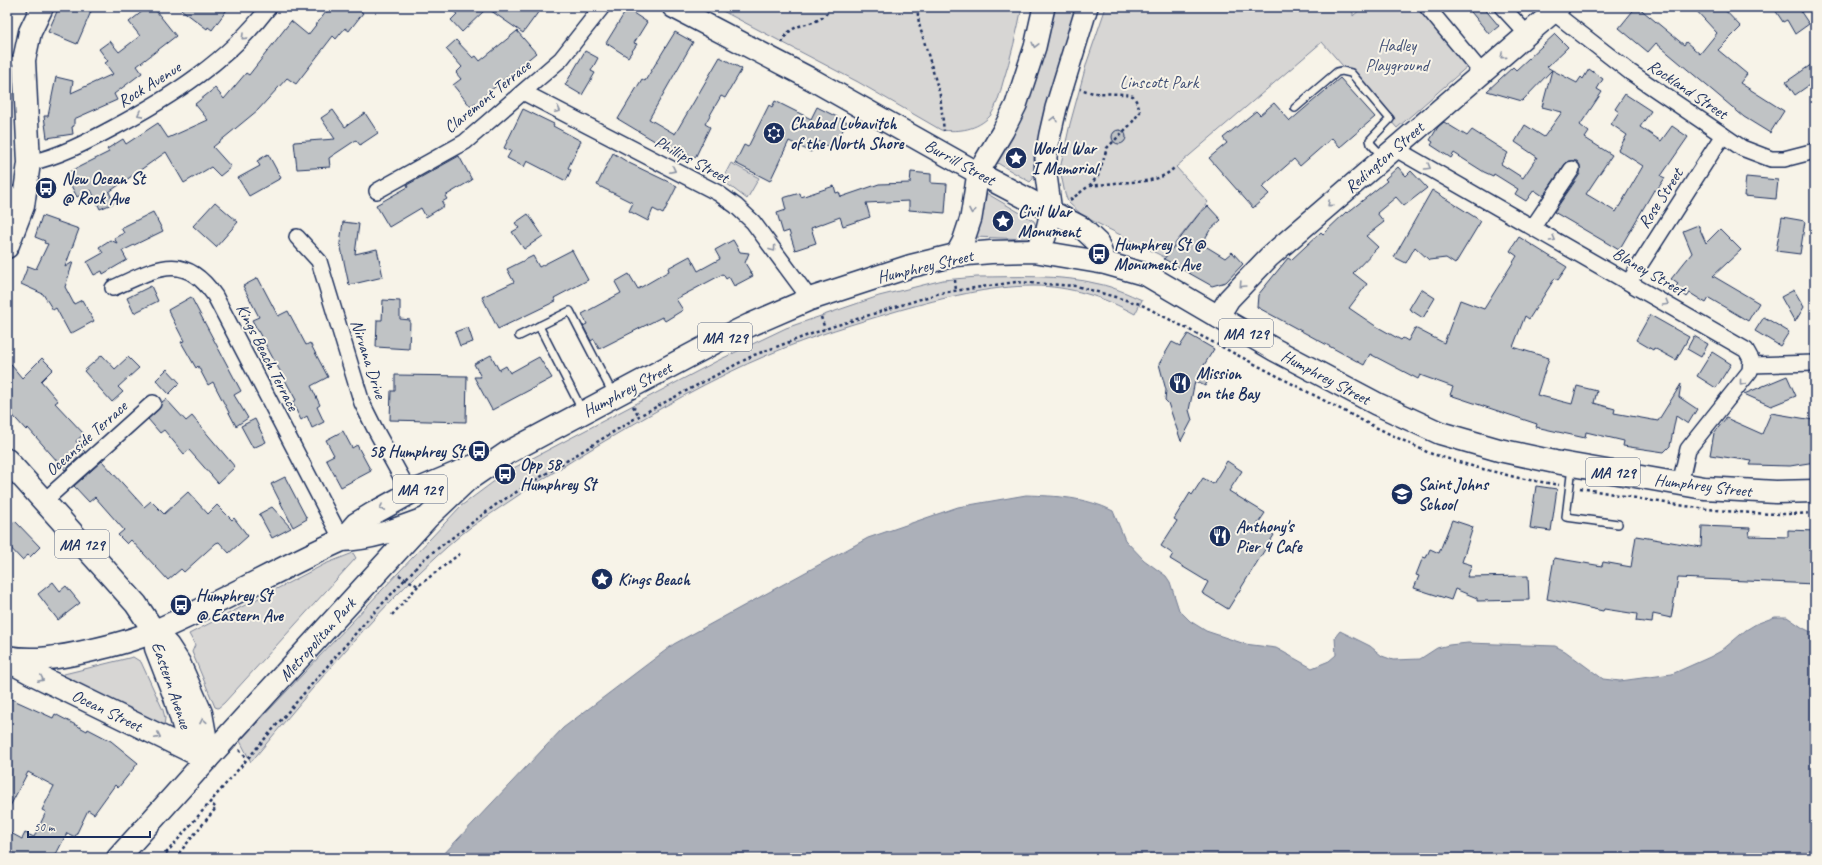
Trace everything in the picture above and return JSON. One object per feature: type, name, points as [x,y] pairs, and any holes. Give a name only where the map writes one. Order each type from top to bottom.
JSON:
[{"type":"main road","points":[[7,247],[23,206],[29,163],[15,61],[42,7]]},
{"type":"main road","name":"Humphrey Street","points":[[154,632],[342,540],[356,524],[410,493],[507,453],[750,325],[815,308],[911,266],[956,255],[991,252],[1034,251],[1106,263],[1146,275],[1274,350],[1370,401],[1440,433],[1499,450],[1572,465],[1704,488],[1776,492],[1815,491]]},
{"type":"main road","name":"Humphrey Street","points":[[342,540],[359,540],[382,535],[427,518],[466,481],[507,453]]},
{"type":"main road","name":"Eastern Avenue","points":[[7,460],[136,604],[154,632],[168,646],[180,663],[201,713],[207,759]]},
{"type":"main road","name":"Metropolitan Park","points":[[118,858],[427,518]]},
{"type":"main road","name":"Ocean Street","points":[[7,659],[32,660],[73,655],[154,632]]},
{"type":"main road","name":"Ocean Street","points":[[7,659],[31,674],[207,759]]},
{"type":"street","points":[[29,7],[30,32]]},
{"type":"street","name":"Rock Avenue","points":[[29,163],[46,160],[98,136],[152,107],[210,67],[254,27],[269,7]]},
{"type":"street","name":"Claremont Terrace","points":[[377,191],[465,142],[562,59],[602,7]]},
{"type":"street","name":"Burrill Street","points":[[673,7],[775,60],[978,173],[1059,207],[1098,243],[1106,263]]},
{"type":"street","points":[[956,255],[963,242],[971,218],[978,173],[1003,131],[1016,105],[1035,47],[1044,7]]},
{"type":"street","points":[[1034,251],[1045,237],[1059,207],[1048,196],[1046,156],[1056,108],[1087,7]]},
{"type":"street","points":[[1427,7],[1482,73]]},
{"type":"street","points":[[1502,7],[1528,35]]},
{"type":"street","name":"Redington Street","points":[[1218,317],[1229,299],[1269,257],[1388,153],[1528,35],[1556,9]]},
{"type":"street","name":"Rockland Street","points":[[1556,9],[1630,72],[1742,148],[1771,158],[1784,159],[1815,150]]},
{"type":"street","name":"Phillips Street","points":[[523,92],[718,193],[736,206],[753,222],[815,308]]},
{"type":"street","name":"Rose Street","points":[[1629,282],[1723,135]]},
{"type":"street","name":"Blaney Street","points":[[1388,153],[1533,227],[1742,346],[1749,354],[1752,365]]},
{"type":"street","points":[[1533,227],[1572,169]]},
{"type":"street","points":[[7,192],[23,206]]},
{"type":"street","name":"Nirvana Drive","points":[[297,237],[319,261],[362,403],[410,493]]},
{"type":"street","name":"Kings Beach Terrace","points":[[113,288],[152,271],[167,267],[180,267],[195,273],[206,283],[215,296],[342,540]]},
{"type":"street","points":[[1680,484],[1688,449],[1746,378],[1752,365],[1815,363]]},
{"type":"street","name":"Oceanside Terrace","points":[[44,501],[154,403]]},
{"type":"lane","points":[[1295,108],[1337,72],[1342,71],[1351,73],[1390,119],[1370,140],[1371,144],[1388,153]]},
{"type":"lane","points":[[519,336],[570,311],[614,396]]},
{"type":"lane","points":[[539,326],[583,412]]},
{"type":"lane","points":[[1572,465],[1566,516],[1618,524]]},
{"type":"path","points":[[775,60],[786,32],[798,25],[824,16],[831,7]]},
{"type":"path","points":[[917,7],[919,24],[940,95],[944,131]]},
{"type":"path","points":[[1059,207],[1089,186],[1098,176],[1107,148],[1130,125],[1140,112],[1134,96],[1126,94],[1093,93],[1064,82]]},
{"type":"path","points":[[1089,186],[1145,182],[1169,173],[1175,167]]},
{"type":"path","points":[[954,280],[956,291]]},
{"type":"path","points":[[162,858],[368,619],[425,558],[497,504],[639,416],[754,355],[825,329],[940,293],[1016,282],[1076,286],[1140,304],[1230,350]]},
{"type":"path","points":[[815,308],[825,329]]},
{"type":"path","points":[[392,615],[418,586],[462,552]]},
{"type":"path","points":[[406,579],[418,586]]},
{"type":"path","points":[[175,858],[216,808],[210,802]]},
{"type":"green space","points":[[715,7],[1022,7],[1009,63],[995,108],[985,121],[974,127],[954,131],[941,130],[858,82]]},
{"type":"green space","points":[[1050,7],[1077,7],[1060,58],[1034,153],[1033,179],[1030,182],[994,161]]},
{"type":"green space","name":"Linscott Park","points":[[1106,7],[1350,7],[1353,16],[1363,7],[1419,7],[1469,65],[1397,128],[1322,42],[1176,167],[1208,202],[1164,257],[1083,216],[1068,202],[1065,194],[1060,169],[1070,124],[1087,62]]},
{"type":"green space","points":[[731,163],[759,178],[747,199],[722,180]]},
{"type":"green space","points":[[986,193],[1034,221],[1038,231],[1034,236],[1029,239],[973,237]]},
{"type":"green space","points":[[977,277],[1054,277],[1084,281],[1105,285],[1142,300],[1135,314],[1111,302],[1073,290],[1034,286],[983,290],[900,310],[786,347],[682,396],[573,460],[476,523],[462,534],[405,587],[378,615],[326,673],[251,762],[240,741],[461,506],[508,471],[717,361],[786,328],[879,296],[943,280]]},
{"type":"green space","points":[[353,553],[356,558],[224,703],[218,708],[215,707],[192,652],[195,645],[189,634],[325,564]]},
{"type":"green space","points":[[133,657],[141,662],[163,710],[165,718],[164,726],[62,678],[64,674]]},
{"type":"shaded area","points":[[1026,495],[1081,500],[1113,511],[1125,540],[1144,560],[1166,576],[1170,582],[1179,610],[1190,621],[1206,631],[1245,644],[1276,648],[1312,668],[1329,661],[1336,655],[1335,637],[1340,631],[1370,646],[1382,656],[1393,660],[1420,659],[1437,648],[1468,643],[1555,646],[1565,651],[1603,679],[1620,681],[1672,674],[1721,651],[1746,630],[1756,624],[1775,617],[1787,617],[1815,634],[1815,858],[440,858],[563,728],[674,644],[868,538],[958,507]]},
{"type":"building","points":[[59,7],[93,7],[77,44],[48,32]]},
{"type":"building","points":[[148,7],[153,7],[176,36],[137,66],[142,73],[114,94],[117,100],[74,119],[74,126],[72,127],[73,134],[47,138],[44,116],[48,116],[56,77],[73,81],[71,93],[113,74],[105,63],[108,61],[99,49],[110,41],[119,52],[140,36],[129,22]]},
{"type":"building","points":[[178,7],[229,7],[212,30],[208,27],[207,29]]},
{"type":"building","points":[[330,7],[355,7],[363,13],[349,31],[345,28],[336,39],[333,36],[296,84],[287,78],[258,110],[213,147],[231,167],[220,176],[211,167],[184,183],[166,152],[109,192],[114,203],[100,209],[91,190],[77,197],[65,174],[109,152],[107,149],[123,139],[126,144],[158,123],[168,138],[208,120],[195,104],[215,88],[224,99],[246,73],[249,75],[291,21],[308,35]]},
{"type":"building","points":[[447,7],[542,7],[523,33],[487,8],[462,32],[451,20],[457,14]]},
{"type":"building","points":[[1467,7],[1483,7],[1499,26],[1489,34]]},
{"type":"building","points":[[1636,7],[1638,7],[1684,45],[1686,42],[1700,54],[1717,33],[1693,7],[1722,7],[1741,27],[1718,50],[1747,74],[1740,83],[1784,111],[1770,133],[1744,117],[1656,43],[1648,52],[1619,28]]},
{"type":"building","points":[[1773,7],[1809,7],[1801,12],[1809,24],[1795,34],[1787,20],[1783,22]]},
{"type":"building","points":[[627,9],[647,22],[634,43],[637,44],[628,57],[606,43]]},
{"type":"building","points":[[517,31],[536,53],[471,107],[453,85],[461,79],[456,73],[462,67],[446,49],[456,40],[473,58],[476,56],[480,61]]},
{"type":"building","points":[[675,32],[693,42],[649,119],[675,134],[720,57],[742,69],[725,98],[721,96],[705,124],[710,127],[695,158],[686,153],[683,158],[618,119],[642,79],[645,81]]},
{"type":"building","points":[[1555,34],[1568,47],[1547,67],[1552,70],[1522,101],[1487,91],[1513,67],[1516,70]]},
{"type":"building","points":[[585,51],[598,58],[591,71],[595,73],[582,95],[565,85]]},
{"type":"building","points":[[1815,62],[1815,81],[1795,95],[1786,82]]},
{"type":"building","points":[[1589,69],[1603,79],[1597,89],[1602,92],[1580,125],[1589,132],[1585,138],[1612,155],[1586,194],[1616,212],[1643,166],[1618,150],[1627,135],[1611,124],[1619,112],[1615,109],[1625,94],[1651,111],[1640,127],[1661,141],[1672,126],[1688,137],[1661,176],[1665,178],[1656,191],[1654,190],[1619,250],[1554,212],[1580,174],[1580,165],[1577,161],[1568,161],[1565,164],[1543,196],[1534,190],[1526,201],[1515,194],[1518,189],[1494,174],[1493,176],[1484,172],[1454,153],[1451,158],[1431,145],[1433,142],[1430,140],[1438,127],[1444,122],[1467,136],[1472,130],[1508,153],[1501,164],[1523,178],[1537,157],[1515,142],[1525,125],[1544,137],[1562,112],[1542,107],[1552,70],[1577,83],[1581,77],[1583,79]]},
{"type":"building","points":[[1340,78],[1375,117],[1340,147],[1332,138],[1300,166],[1294,159],[1262,187],[1269,194],[1253,208],[1209,158],[1227,143],[1223,138],[1256,111],[1260,115],[1274,103],[1290,121]]},
{"type":"building","name":"Chabad Lubavitch of the North Shore","points":[[775,101],[811,119],[817,107],[847,122],[833,149],[817,141],[811,152],[789,141],[770,181],[735,163],[744,145],[748,147],[769,105],[772,107]]},
{"type":"building","points":[[523,109],[554,124],[553,126],[581,141],[568,168],[571,170],[566,181],[527,161],[524,167],[507,158],[511,151],[504,148]]},
{"type":"building","points":[[333,110],[345,127],[365,113],[378,133],[360,145],[356,140],[329,158],[330,167],[297,169],[294,142],[335,139],[321,118]]},
{"type":"building","points":[[1116,130],[1122,130],[1126,134],[1126,140],[1122,144],[1116,144],[1112,140],[1112,134]]},
{"type":"building","points":[[613,153],[629,163],[677,186],[663,214],[653,209],[648,221],[629,211],[633,203],[597,185]]},
{"type":"building","points":[[268,154],[281,178],[249,196],[238,178],[260,166],[257,161]]},
{"type":"building","points":[[459,156],[472,180],[445,196],[447,199],[442,202],[444,206],[426,217],[421,208],[389,227],[376,205],[408,187],[407,185]]},
{"type":"building","points":[[1398,167],[1406,176],[1411,171],[1427,188],[1404,206],[1396,197],[1377,213],[1384,222],[1366,236],[1378,247],[1353,273],[1367,284],[1349,308],[1374,325],[1401,340],[1403,338],[1408,341],[1415,328],[1444,343],[1460,300],[1484,309],[1517,256],[1510,251],[1519,237],[1567,267],[1558,280],[1555,278],[1529,319],[1525,316],[1513,347],[1549,358],[1537,395],[1572,404],[1577,386],[1597,391],[1594,403],[1615,409],[1614,413],[1658,421],[1681,384],[1679,397],[1697,409],[1688,424],[1676,416],[1670,446],[1664,452],[1623,446],[1624,441],[1586,432],[1585,438],[1536,427],[1537,424],[1450,395],[1453,387],[1420,375],[1418,379],[1370,354],[1364,365],[1257,307],[1258,295],[1288,258],[1291,260],[1321,232],[1323,234],[1346,212],[1347,213],[1387,181],[1385,179]]},
{"type":"building","points":[[911,172],[931,174],[931,183],[947,184],[945,213],[909,210],[909,201],[866,203],[870,217],[843,226],[840,217],[811,228],[816,243],[795,250],[789,231],[783,233],[777,213],[786,210],[783,198],[800,193],[801,197],[834,186],[836,193],[839,192],[841,197],[879,184],[910,183]]},
{"type":"building","points":[[1746,177],[1778,180],[1776,199],[1744,196]]},
{"type":"building","points":[[1432,190],[1481,221],[1455,264],[1446,258],[1429,260],[1415,247],[1406,263],[1394,257]]},
{"type":"building","points":[[215,202],[238,222],[216,247],[193,226]]},
{"type":"building","points":[[1208,206],[1221,220],[1210,230],[1202,244],[1225,258],[1232,252],[1243,264],[1226,282],[1212,286],[1164,259],[1199,214]]},
{"type":"building","points":[[153,212],[163,231],[122,251],[127,260],[103,274],[102,271],[94,275],[87,262],[103,253],[99,247],[110,240],[117,243],[114,238],[124,233],[121,228]]},
{"type":"building","points":[[528,214],[543,236],[524,249],[512,232],[519,228],[515,223]]},
{"type":"building","points":[[42,216],[79,229],[65,267],[73,262],[65,287],[74,304],[82,300],[94,321],[70,334],[56,308],[53,310],[43,294],[21,284],[28,266],[36,269],[48,244],[44,243],[45,241],[35,237]]},
{"type":"building","points":[[1782,217],[1805,221],[1800,254],[1776,251]]},
{"type":"building","points":[[343,222],[359,224],[355,254],[377,249],[383,277],[349,285],[340,243]]},
{"type":"building","points":[[1698,225],[1706,243],[1720,229],[1741,250],[1713,276],[1759,303],[1748,321],[1709,298],[1706,303],[1690,293],[1687,297],[1675,287],[1678,284],[1671,279],[1692,253],[1683,231]]},
{"type":"building","points":[[733,240],[740,252],[749,253],[745,263],[753,276],[734,286],[729,277],[726,279],[723,274],[676,299],[683,310],[665,321],[662,317],[599,349],[594,339],[591,341],[583,326],[587,324],[582,314],[621,293],[615,282],[629,274],[638,289],[669,271],[668,268],[690,256],[698,271],[720,259],[715,250]]},
{"type":"building","points":[[572,250],[588,280],[554,298],[556,301],[498,329],[482,297],[514,282],[507,269],[533,256],[539,267]]},
{"type":"building","points":[[258,278],[278,316],[288,311],[306,345],[310,343],[328,377],[311,386],[320,405],[317,407],[324,422],[312,428],[307,416],[301,420],[292,402],[296,400],[252,320],[259,317],[243,286]]},
{"type":"building","points":[[151,286],[158,301],[134,313],[127,298]]},
{"type":"building","points":[[1421,289],[1435,298],[1423,318],[1409,309]]},
{"type":"building","points":[[1794,290],[1804,307],[1795,322],[1781,297]]},
{"type":"building","points":[[191,297],[241,391],[234,395],[248,418],[236,426],[213,382],[208,385],[198,366],[196,368],[181,342],[184,341],[168,310]]},
{"type":"building","points":[[383,300],[400,301],[400,319],[410,320],[409,349],[376,347],[377,320],[382,320]]},
{"type":"building","points":[[1650,315],[1689,337],[1676,360],[1654,348],[1653,350],[1636,340]]},
{"type":"building","points":[[1764,317],[1789,332],[1780,346],[1755,331]]},
{"type":"building","points":[[468,327],[473,342],[460,346],[455,332]]},
{"type":"building","name":"Mission on the Bay","points":[[1188,334],[1214,349],[1201,370],[1211,375],[1205,386],[1195,381],[1189,410],[1192,420],[1181,441],[1168,403],[1165,400],[1166,390],[1159,364],[1172,342],[1180,346]]},
{"type":"building","points":[[1694,336],[1708,344],[1701,357],[1687,349]]},
{"type":"building","points":[[1712,352],[1731,364],[1716,388],[1697,376]]},
{"type":"building","points":[[102,355],[115,369],[128,357],[139,368],[118,387],[123,392],[112,402],[84,371]]},
{"type":"building","points":[[491,355],[499,370],[506,366],[510,373],[539,357],[552,378],[492,410],[474,377],[481,377],[474,364]]},
{"type":"building","points":[[42,358],[53,369],[41,381],[58,401],[55,403],[84,434],[76,441],[85,452],[65,470],[28,428],[26,430],[7,409],[7,360],[22,378]]},
{"type":"building","points":[[167,369],[180,383],[169,394],[156,380]]},
{"type":"building","points":[[395,375],[467,376],[466,422],[390,420],[391,391],[395,391]]},
{"type":"building","points":[[1787,376],[1796,396],[1771,406],[1744,394]]},
{"type":"building","points":[[166,399],[186,421],[192,416],[235,467],[218,483],[189,450],[184,454],[164,430],[160,433],[148,419],[159,409],[162,402]]},
{"type":"building","points":[[1771,413],[1813,420],[1811,430],[1815,429],[1815,462],[1790,466],[1750,465],[1752,461],[1710,455],[1714,433],[1726,418],[1762,434]]},
{"type":"building","points":[[255,419],[266,442],[253,448],[241,426]]},
{"type":"building","points":[[343,431],[352,448],[357,445],[371,471],[341,487],[326,459],[334,455],[326,440]]},
{"type":"building","points":[[102,461],[144,507],[151,501],[164,514],[188,492],[208,514],[217,505],[232,520],[234,518],[248,536],[229,553],[219,542],[216,543],[184,572],[181,569],[168,580],[131,540],[127,544],[118,535],[124,530],[95,497],[89,502],[74,486]]},
{"type":"building","name":"Anthony's Pier 4 Cafe","points":[[1227,461],[1242,471],[1229,491],[1265,513],[1257,525],[1274,535],[1228,609],[1202,593],[1208,582],[1170,559],[1173,554],[1161,546],[1177,521],[1174,519],[1190,493],[1192,495],[1203,478],[1213,484]]},
{"type":"building","points":[[285,477],[307,519],[293,527],[271,484]]},
{"type":"building","points":[[1536,486],[1557,489],[1551,531],[1530,528]]},
{"type":"building","points":[[272,507],[291,528],[272,538],[259,514]]},
{"type":"building","points":[[1452,520],[1473,527],[1462,562],[1472,565],[1467,577],[1528,576],[1529,600],[1477,601],[1477,598],[1455,589],[1451,600],[1414,588],[1419,576],[1416,575],[1423,557],[1426,558],[1430,549],[1439,553]]},
{"type":"building","points":[[15,521],[40,547],[30,557],[28,555],[22,560],[7,544],[7,528]]},
{"type":"building","points":[[1702,526],[1750,528],[1749,536],[1788,537],[1788,530],[1815,531],[1815,584],[1678,578],[1671,618],[1653,614],[1652,623],[1636,621],[1637,614],[1604,609],[1603,611],[1547,599],[1554,558],[1602,566],[1603,562],[1631,567],[1636,536],[1701,547]]},
{"type":"building","points":[[53,582],[60,591],[66,586],[80,603],[58,620],[38,594]]},
{"type":"building","points":[[7,697],[53,718],[55,714],[87,731],[88,729],[111,741],[138,763],[118,788],[115,785],[94,814],[88,810],[75,837],[67,833],[54,858],[7,858],[7,831],[22,839],[25,833],[34,837],[46,812],[42,810],[54,786],[28,772],[7,812]]},
{"type":"place","name":"Chabad Lubavitch of the North Shore","points":[[774,133]]},
{"type":"place","name":"World War I Memorial","points":[[1016,158]]},
{"type":"place","name":"New Ocean St @ Rock Ave","points":[[46,188]]},
{"type":"place","name":"Civil War Monument","points":[[1003,221]]},
{"type":"place","name":"Humphrey St @ Monument Ave","points":[[1099,254]]},
{"type":"place","name":"Mission on the Bay","points":[[1180,383]]},
{"type":"place","name":"58 Humphrey St","points":[[479,451]]},
{"type":"place","name":"Opp 58 Humphrey St","points":[[505,474]]},
{"type":"place","name":"Saint Johns School","points":[[1402,494]]},
{"type":"place","name":"Anthony's Pier 4 Cafe","points":[[1220,536]]},
{"type":"place","name":"Kings Beach","points":[[602,579]]},
{"type":"place","name":"Humphrey St @ Eastern Ave","points":[[181,605]]},
{"type":"park label","name":"Hadley Playground","points":[[1397,55]]}]
